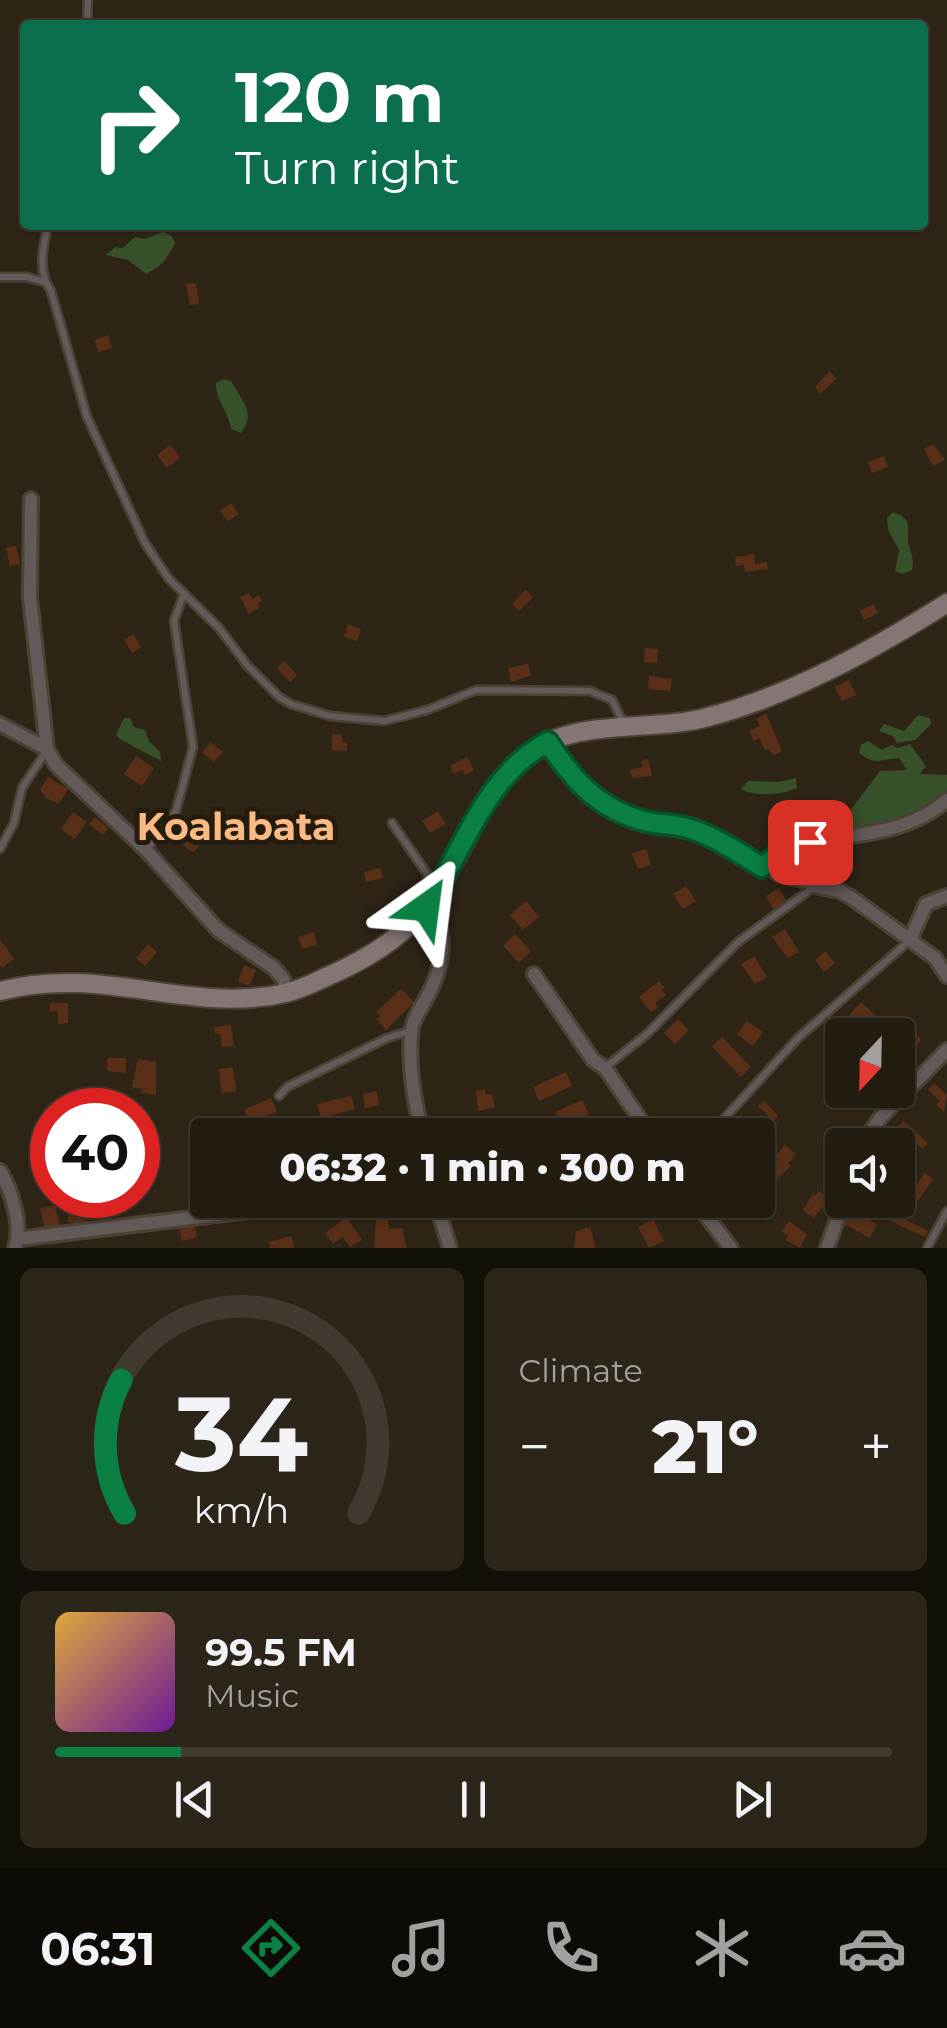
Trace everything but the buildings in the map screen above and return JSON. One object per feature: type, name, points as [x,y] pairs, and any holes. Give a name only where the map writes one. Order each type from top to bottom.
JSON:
[{"type":"street","points":[[31,499],[32,613],[48,749],[56,765],[146,850],[218,930],[274,968],[283,978],[287,992]]},
{"type":"street","points":[[0,991],[70,980],[218,999],[287,992],[372,957],[402,933],[438,889],[509,770],[527,754],[548,742],[597,730],[704,718],[743,707],[906,630],[947,603]]},
{"type":"street","points":[[0,724],[48,749]]},
{"type":"street","points":[[548,742],[597,801],[646,821],[681,825],[710,836],[762,867],[781,852],[810,842],[868,836],[912,823],[947,800]]},
{"type":"street","points":[[814,886],[840,891],[852,898],[934,958],[947,976]]},
{"type":"street","points":[[910,940],[926,904],[947,896]]},
{"type":"street","points":[[419,1118],[410,1032],[434,983],[443,937],[440,919],[426,907]]},
{"type":"street","points":[[534,974],[592,1060],[605,1068],[639,1118]]},
{"type":"street","points":[[873,1128],[947,1050]]},
{"type":"street","points":[[0,1170],[16,1220],[17,1244],[202,1218]]},
{"type":"street","points":[[440,1218],[450,1248]]},
{"type":"street","points":[[706,1218],[725,1246]]},
{"type":"street","points":[[827,1248],[838,1218]]},
{"type":"lane","points":[[47,230],[42,256],[44,282],[51,291],[80,400],[104,461],[156,563],[219,628],[267,686],[290,704],[314,712],[384,721],[476,690],[590,691],[612,700],[626,728]]},
{"type":"lane","points":[[0,277],[27,277],[44,282]]},
{"type":"lane","points":[[146,850],[176,811],[194,746],[174,620],[184,593]]},
{"type":"lane","points":[[0,849],[14,823],[22,788],[48,749]]},
{"type":"lane","points":[[392,823],[438,889]]},
{"type":"lane","points":[[605,1068],[648,1034],[738,942],[813,891],[814,886],[778,878],[762,867]]},
{"type":"lane","points":[[725,1118],[798,1038],[910,940]]},
{"type":"lane","points":[[279,1096],[287,1087],[388,1038],[410,1032]]},
{"type":"lane","points":[[927,1248],[947,1211]]},
{"type":"green space","points":[[163,232],[172,236],[175,243],[164,262],[146,274],[128,260],[106,255],[115,247],[123,248],[135,237],[145,239]]},
{"type":"green space","points":[[231,381],[248,412],[241,433],[231,429],[218,395],[216,383]]},
{"type":"green space","points":[[893,512],[905,519],[908,526],[913,566],[903,574],[895,571],[899,550],[888,529],[887,518]]},
{"type":"green space","points":[[918,715],[930,718],[931,724],[915,740],[897,743],[893,736],[879,731],[884,724],[904,731]]},
{"type":"green space","points":[[124,718],[145,730],[160,752],[161,761],[116,735]]},
{"type":"green space","points":[[868,741],[882,750],[891,745],[898,748],[910,744],[926,766],[920,774],[947,775],[947,790],[911,814],[842,833],[837,828],[880,771],[907,770],[899,758],[874,761],[859,753],[861,745]]},
{"type":"green space","points":[[796,778],[797,788],[784,792],[761,794],[741,789],[748,781]]},
{"type":"district","name":"Koalabata","points":[[236,826]]},
{"type":"route","points":[[426,907],[509,770],[548,742],[597,801],[646,821],[681,825],[710,836],[762,867],[781,852],[810,842]]}]
